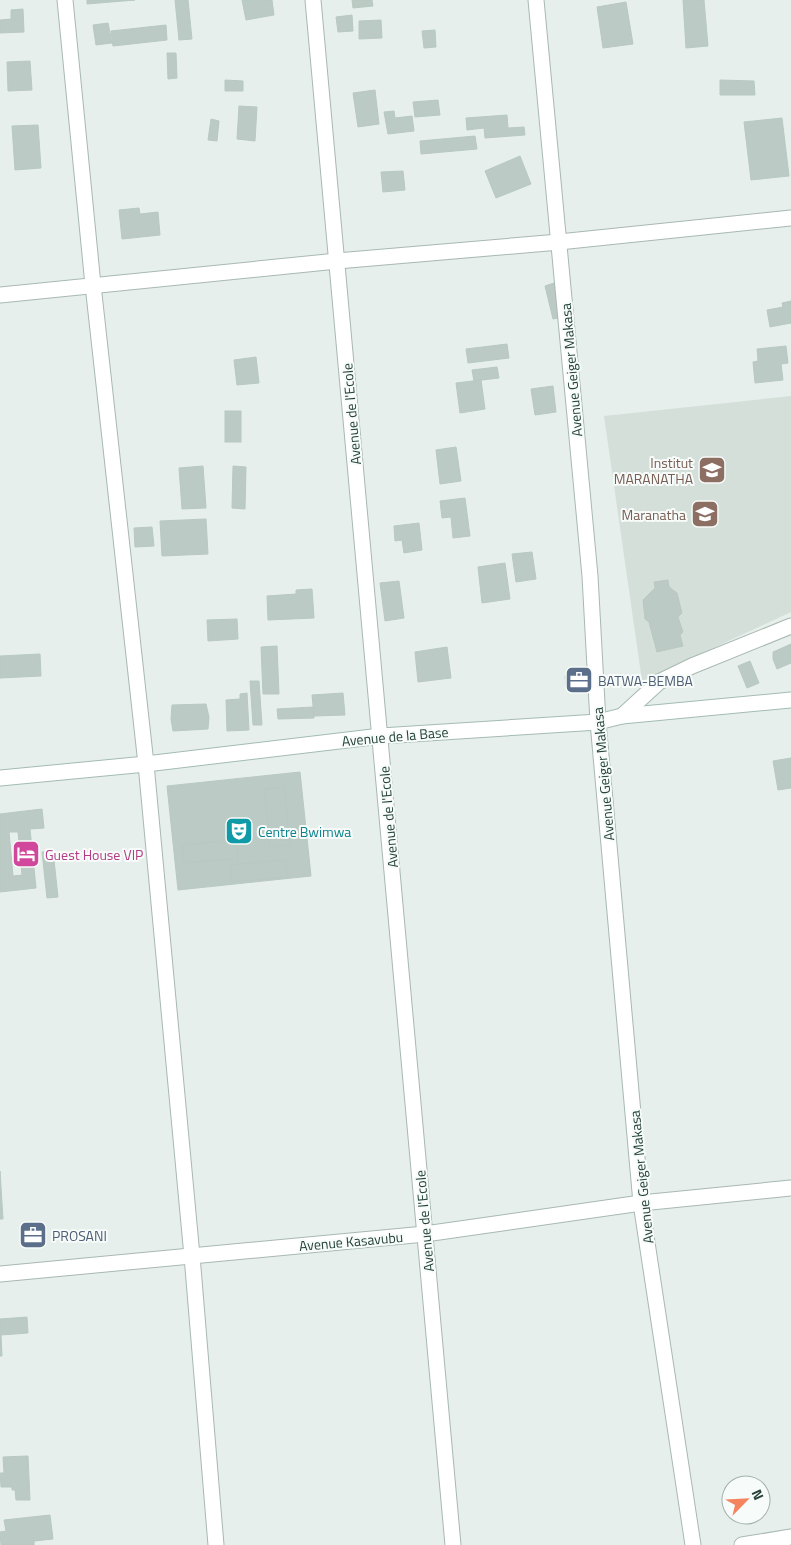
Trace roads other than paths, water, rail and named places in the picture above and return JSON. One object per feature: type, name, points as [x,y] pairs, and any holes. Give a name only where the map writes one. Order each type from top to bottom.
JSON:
[{"type":"street","points":[[65,0],[93,285],[146,764],[192,1256],[216,1545]]},
{"type":"street","name":"Avenue de l'Ecole","points":[[313,0],[453,1545]]},
{"type":"street","name":"Avenue Geiger Makasa","points":[[536,0],[590,576],[598,722],[642,1203],[693,1545]]},
{"type":"street","points":[[0,295],[791,218]]},
{"type":"street","points":[[622,716],[659,682],[692,666],[791,626]]},
{"type":"street","name":"Avenue de la Base","points":[[0,778],[146,764],[381,736],[598,722],[622,716],[791,700]]},
{"type":"street","name":"Avenue Kasavubu","points":[[0,1274],[425,1234],[642,1203],[791,1188]]},
{"type":"street","points":[[742,1545],[791,1537]]},
{"type":"place","name":"Institut MARANATHA","points":[[712,470]]},
{"type":"place","name":"Maranatha","points":[[705,514]]},
{"type":"place","name":"BATWA-BEMBA","points":[[579,680]]},
{"type":"place","name":"Centre Bwimwa","points":[[239,831]]},
{"type":"place","name":"Guest House VIP","points":[[26,854]]},
{"type":"place","name":"PROSANI","points":[[33,1235]]}]
